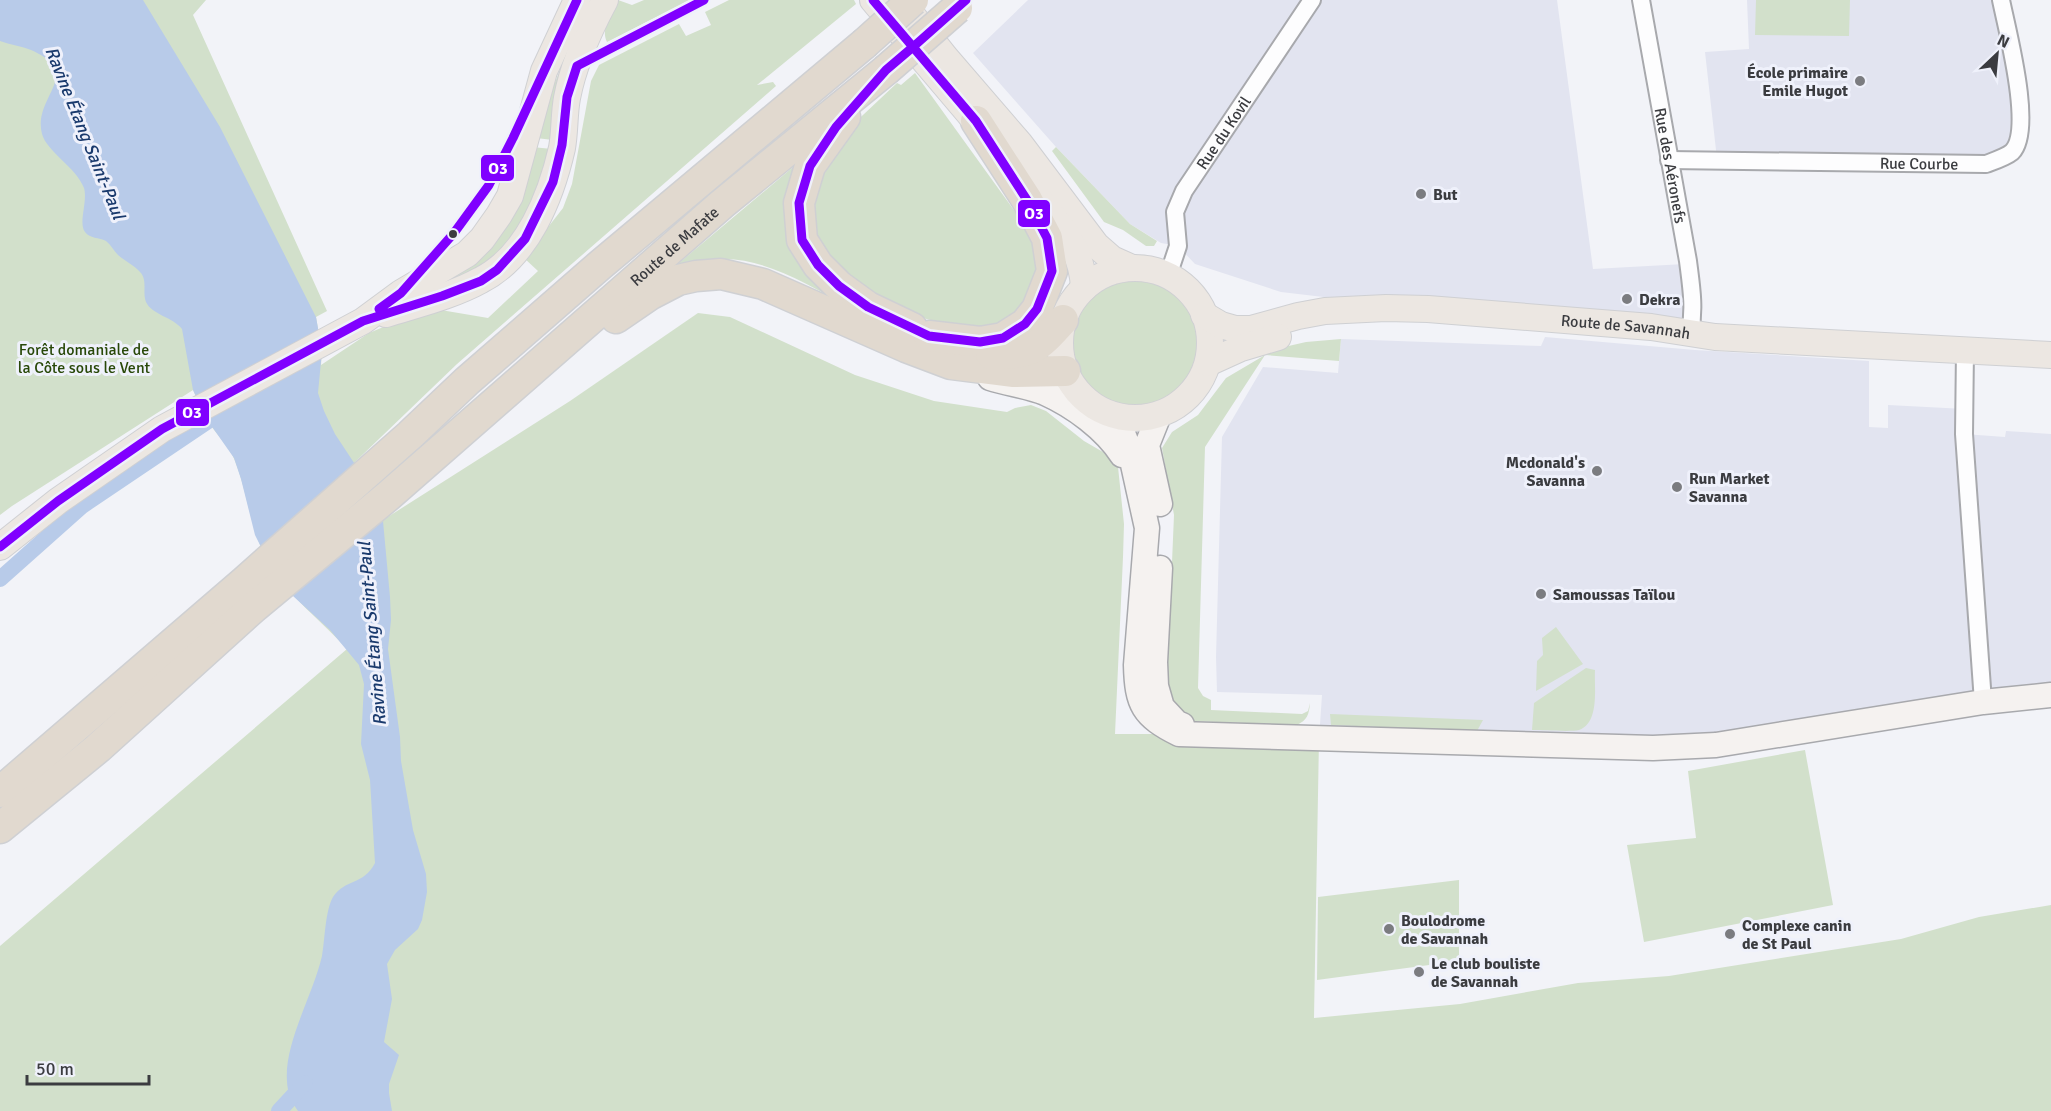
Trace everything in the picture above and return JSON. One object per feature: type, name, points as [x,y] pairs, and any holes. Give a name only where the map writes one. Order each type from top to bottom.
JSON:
[{"type":"highway","name":"Route de Mafate","points":[[248,595],[467,381],[913,0]]},
{"type":"highway","name":"Route de Mafate","points":[[248,595],[388,496],[722,204],[886,70],[961,4]]},
{"type":"highway","points":[[886,70],[836,127],[810,166],[799,203],[802,240],[818,265],[839,286],[868,307],[949,345],[971,351],[1000,354],[1027,352],[1044,342],[1063,320]]},
{"type":"highway","points":[[929,336],[980,342],[1003,338],[1025,324],[1036,309],[1052,271],[1047,238],[1027,200],[976,121]]},
{"type":"highway","points":[[482,413],[651,294],[678,280],[721,274],[763,284],[906,347],[951,364],[1014,372],[1065,371]]},
{"type":"highway","points":[[0,792],[248,595]]},
{"type":"highway","points":[[0,828],[98,748],[248,595]]},
{"type":"main road","points":[[0,547],[58,501],[162,429],[363,321],[401,293],[467,254],[482,239],[510,196],[544,71],[577,0]]},
{"type":"main road","points":[[363,321],[442,296],[481,280],[497,270],[517,250],[538,215],[553,182],[562,145],[567,97],[577,66],[605,0]]},
{"type":"main road","points":[[873,0],[976,121],[1069,237],[1078,253],[1084,288]]},
{"type":"main road","points":[[900,0],[945,57],[1020,144],[1096,245],[1112,259],[1132,268],[1156,271],[1168,276],[1190,292],[1204,315],[1210,338],[1208,363],[1203,376],[1190,394],[1173,409],[1159,415],[1134,418],[1110,414],[1098,409],[1078,393],[1065,371],[1060,345],[1063,320],[1075,297],[1084,288],[1106,274],[1132,268]]},
{"type":"main road","name":"Route de Savannah","points":[[1204,315],[1221,325],[1235,329],[1251,329],[1325,311],[1386,308],[1428,309],[1651,327],[1715,337],[1965,355],[2051,365]]},
{"type":"main road","name":"Route de Savannah","points":[[1208,363],[1241,348],[1308,328],[1390,319],[1427,320],[1548,331],[1965,355],[2051,355]]},
{"type":"street","name":"Rue du Kovil","points":[[1168,276],[1178,246],[1175,212],[1184,191],[1312,0]]},
{"type":"street","name":"Rue des Aéronefs","points":[[1641,0],[1690,281],[1693,316],[1690,332]]},
{"type":"street","name":"Rue Courbe","points":[[1669,160],[1986,164],[2012,152],[2021,134],[2021,108],[2001,0]]},
{"type":"street","points":[[1965,355],[1964,434],[1983,702]]},
{"type":"street","points":[[951,364],[1044,393],[1071,408],[1113,441],[1138,482]]},
{"type":"street","points":[[1110,414],[1126,441],[1138,482],[1147,528],[1136,665],[1137,686],[1142,706],[1157,723],[1179,734],[1653,748],[1716,745],[1983,702],[2051,695]]},
{"type":"street","points":[[1159,415],[1147,445],[1162,525],[1155,662],[1156,686],[1162,707],[1177,723],[1206,734]]},
{"type":"shaded area","points":[[1028,0],[1557,0],[1593,269],[1685,264],[1690,323],[1349,300],[1281,292],[1195,264],[1178,246],[1161,243],[1130,224],[1056,147],[973,53]]},
{"type":"shaded area","name":"École primaire Emile Hugot","points":[[1747,0],[2000,0],[2017,110],[2010,149],[1986,162],[1717,159],[1705,52],[1749,49]]},
{"type":"shaded area","points":[[1545,337],[1695,350],[1869,361],[1869,427],[1888,428],[1888,405],[1965,409],[1964,434],[2005,437],[2006,431],[2051,434],[2051,689],[1860,723],[1637,739],[1319,739],[1322,695],[1217,692],[1222,437],[1263,367],[1338,373],[1341,339],[1541,346]]},
{"type":"green space","name":"Forêt domaniale de la Côte sous le Vent","points":[[0,0],[206,0],[193,15],[327,311],[316,317],[322,351],[321,365],[369,333],[429,308],[488,318],[538,271],[524,258],[563,208],[572,184],[591,81],[599,65],[679,24],[686,36],[711,25],[705,12],[729,0],[854,0],[856,4],[757,85],[773,82],[776,86],[457,364],[355,462],[376,501],[383,520],[570,401],[698,313],[730,317],[855,375],[934,401],[1007,412],[1031,405],[1046,411],[1084,441],[1103,452],[1118,467],[1124,524],[1115,734],[1206,734],[1319,739],[1314,1018],[1460,1004],[1578,983],[1669,976],[1901,939],[1979,917],[2051,905],[2051,1111],[0,1111],[0,946],[347,649],[297,599],[270,565],[258,540],[233,456],[209,423],[193,390],[0,515]]},
{"type":"green space","points":[[618,0],[632,5],[644,0],[690,0],[607,42],[606,26]]},
{"type":"green space","points":[[1756,0],[1850,0],[1849,36],[1755,35]]},
{"type":"green space","points":[[567,53],[553,140],[536,138],[551,92]]},
{"type":"green space","points":[[915,73],[1037,242],[1037,297],[1003,328],[969,331],[916,316],[866,293],[837,271],[818,240],[811,207],[830,146],[897,83],[901,85]]},
{"type":"green space","points":[[532,147],[552,149],[546,179],[501,260],[446,286],[442,275]]},
{"type":"green space","points":[[1056,147],[1130,224],[1157,241],[1154,246],[1146,246],[1123,230],[1104,222],[1052,151]]},
{"type":"green space","points":[[799,162],[793,196],[846,305],[789,275],[768,267],[727,259],[706,261],[685,267],[679,263]]},
{"type":"green space","points":[[1135,275],[1161,280],[1182,295],[1197,316],[1202,342],[1197,368],[1182,389],[1161,404],[1135,409],[1109,404],[1088,389],[1073,368],[1068,342],[1073,316],[1088,295],[1109,280]]},
{"type":"green space","points":[[1341,339],[1339,361],[1265,355],[1267,351],[1306,342]]},
{"type":"green space","points":[[1265,355],[1205,447],[1198,688],[1203,696],[1211,700],[1211,710],[1302,714],[1308,711],[1310,703],[1309,711],[1307,717],[1297,725],[1189,721],[1166,704],[1174,515],[1162,448],[1172,432],[1198,415],[1226,378]]},
{"type":"green space","points":[[1556,627],[1583,664],[1536,691],[1537,661],[1543,655],[1542,638]]},
{"type":"green space","points":[[1586,668],[1595,670],[1595,695],[1593,712],[1586,726],[1575,731],[1532,730],[1534,703]]},
{"type":"green space","points":[[1330,714],[1483,720],[1477,731],[1331,725]]},
{"type":"green space","points":[[1805,750],[1833,905],[1644,942],[1627,845],[1696,838],[1688,771]]},
{"type":"green space","name":"Boulodrome de Savannah","points":[[1459,880],[1459,961],[1317,980],[1318,897]]},
{"type":"water","name":"Ravine Étang Saint-Paul","points":[[0,0],[143,0],[220,127],[316,317],[322,351],[318,393],[335,434],[366,481],[383,521],[391,620],[388,649],[401,761],[413,830],[426,874],[427,892],[422,920],[418,929],[395,950],[387,964],[392,999],[384,1042],[399,1055],[389,1084],[392,1111],[298,1111],[290,1097],[287,1085],[290,1051],[318,971],[330,903],[338,891],[360,879],[375,863],[370,780],[361,744],[364,684],[359,665],[330,630],[293,596],[270,565],[255,535],[234,458],[208,421],[193,390],[182,329],[146,302],[144,279],[138,270],[118,255],[106,241],[89,236],[85,232],[82,223],[84,188],[75,173],[50,147],[42,134],[41,120],[56,77],[55,68],[47,59],[31,50],[0,41]]},
{"type":"waterway","points":[[0,579],[82,506],[208,421]]},
{"type":"waterway","points":[[279,1111],[305,1083]]},
{"type":"transit line","name":"O3","points":[[379,309],[401,293],[454,233],[489,185],[577,0]]},
{"type":"transit line","name":"O3","points":[[0,547],[58,501],[162,429],[363,321],[442,296],[481,281],[497,270],[525,239],[553,182],[562,145],[567,97],[577,66],[704,0]]},
{"type":"transit line","name":"O3","points":[[873,0],[913,47]]},
{"type":"transit line","name":"O3","points":[[913,47],[966,0]]},
{"type":"transit line","name":"O3","points":[[913,47],[976,121],[1027,200],[1047,238],[1052,271],[1037,309],[1025,324],[1003,338],[980,342],[929,336],[868,307],[839,286],[818,265],[802,240],[799,203],[810,166],[836,127],[886,70],[913,47]]},
{"type":"place","name":"École primaire Emile Hugot","points":[[1860,81]]},
{"type":"place","name":"But","points":[[1421,194]]},
{"type":"place","name":"Dekra","points":[[1627,299]]},
{"type":"place","name":"Mcdonald's Savanna","points":[[1597,471]]},
{"type":"place","name":"Run Market Savanna","points":[[1677,487]]},
{"type":"place","name":"Samoussas Taïlou","points":[[1541,594]]},
{"type":"place","name":"Boulodrome de Savannah","points":[[1389,929]]},
{"type":"place","name":"Complexe canin de St Paul","points":[[1730,934]]},
{"type":"place","name":"Le club bouliste de Savannah","points":[[1419,972]]}]
